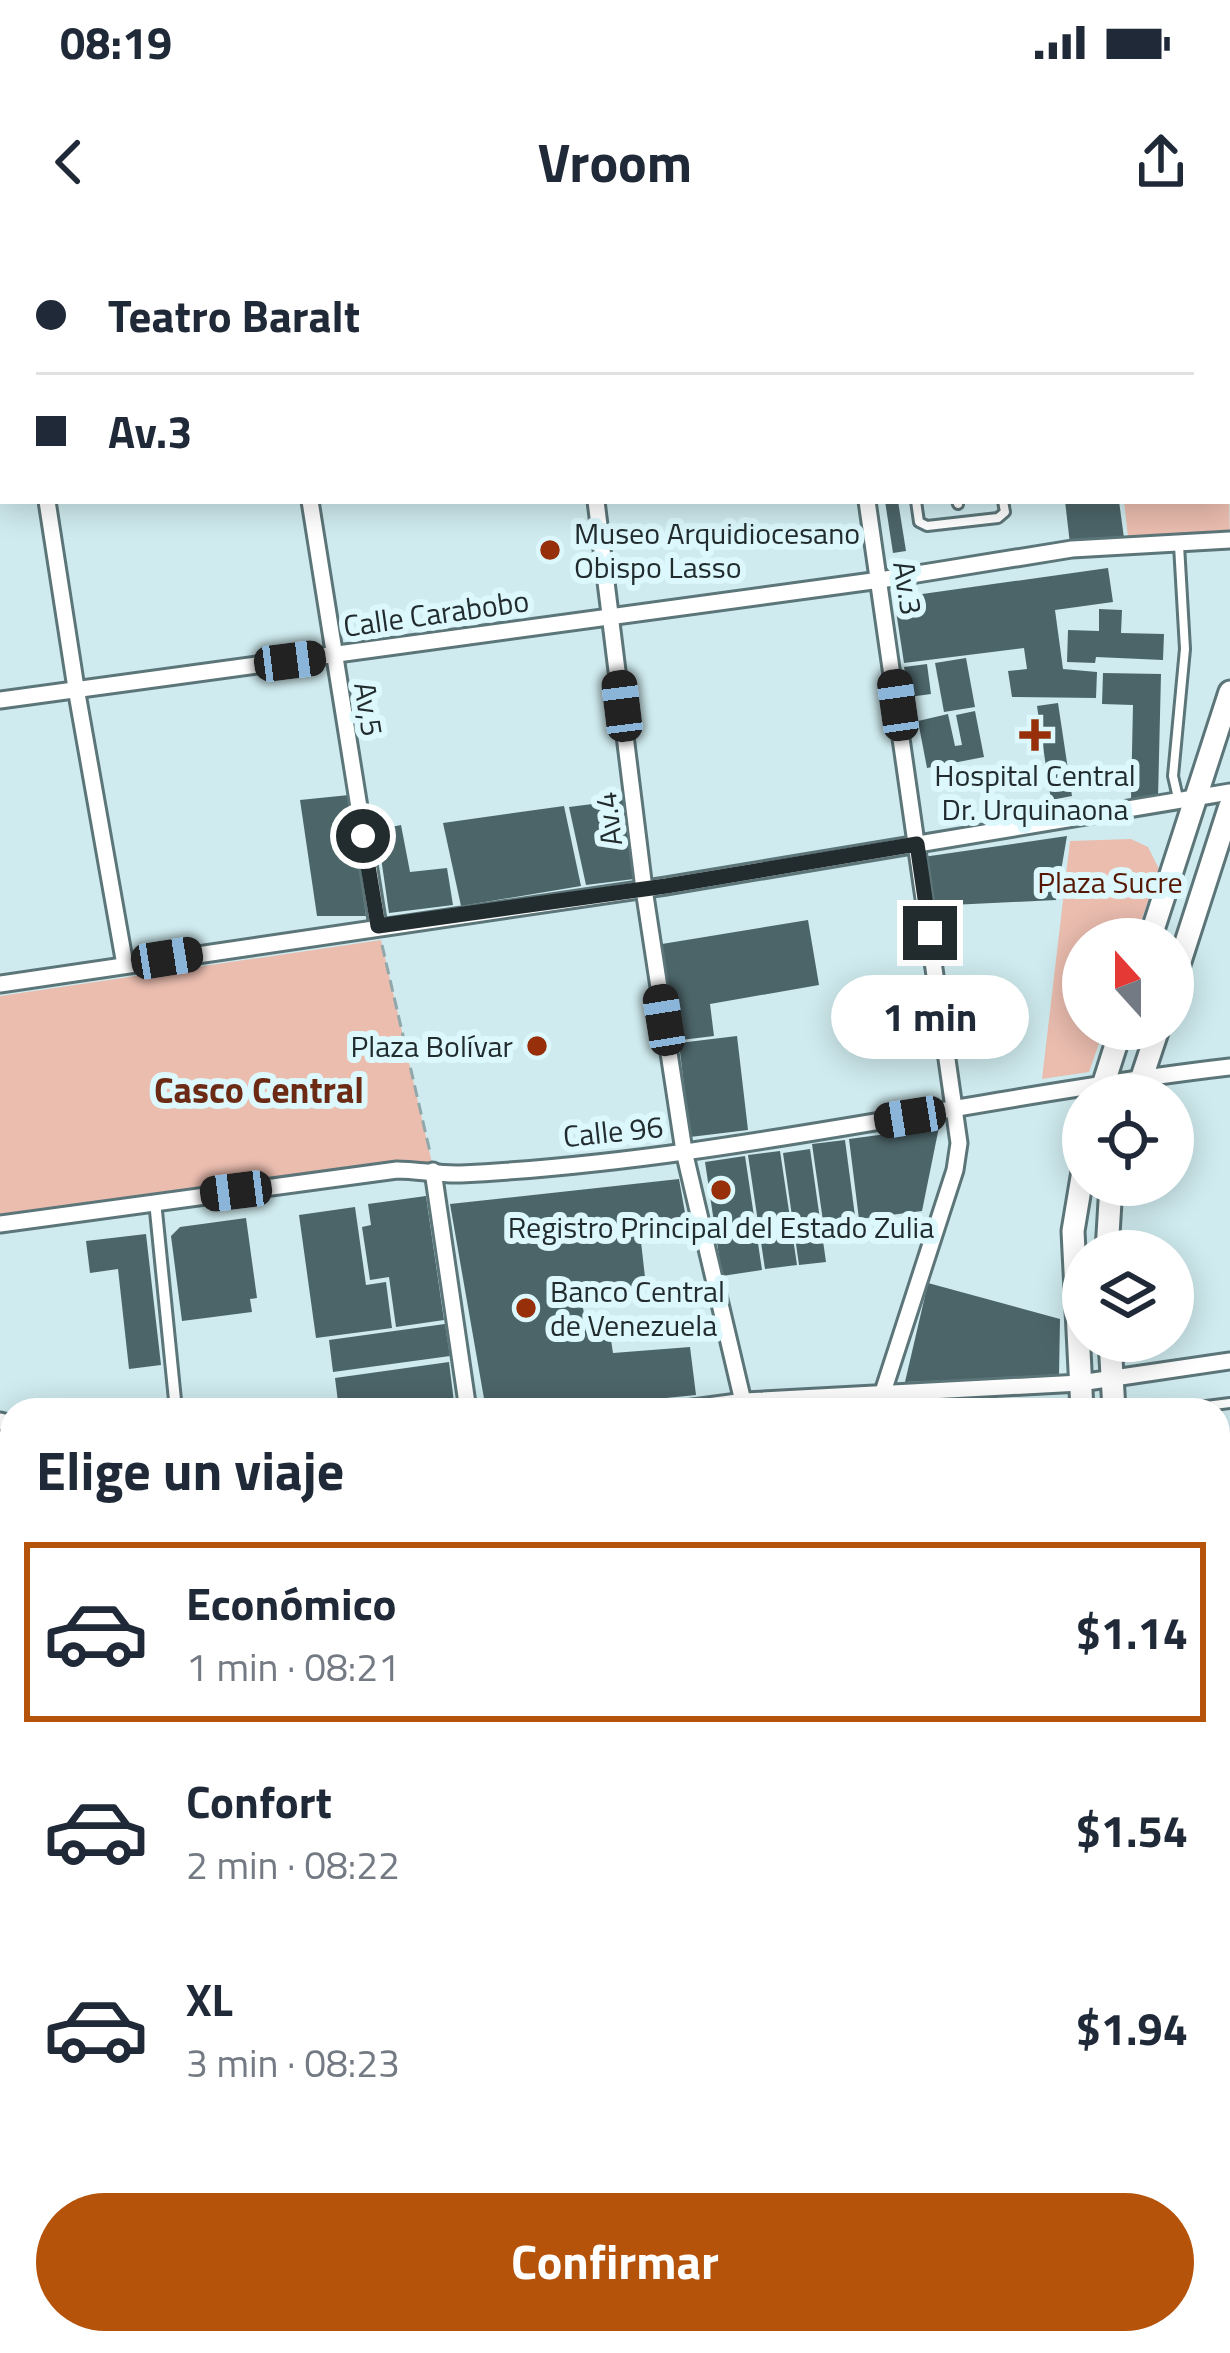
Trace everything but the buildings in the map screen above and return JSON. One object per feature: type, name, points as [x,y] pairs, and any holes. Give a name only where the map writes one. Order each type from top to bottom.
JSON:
[{"type":"main road","points":[[1155,918],[1186,801],[1230,692]]},
{"type":"main road","points":[[1194,918],[1230,806]]},
{"type":"main road","points":[[1077,1206],[1073,1231],[1081,1398]]},
{"type":"main road","points":[[1112,1362],[1113,1398]]},
{"type":"street","points":[[47,504],[125,965]]},
{"type":"street","name":"Av,5","points":[[310,504],[378,926]]},
{"type":"street","name":"Av.4","points":[[596,504],[644,889],[684,1151],[743,1398]]},
{"type":"street","name":"Av.3","points":[[867,504],[959,1143],[955,1170],[883,1398]]},
{"type":"street","name":"Calle Carabobo","points":[[0,700],[1118,543],[1230,540]]},
{"type":"street","points":[[0,984],[644,889],[1230,793]]},
{"type":"street","name":"Calle 96","points":[[1194,1075],[1230,1067]]},
{"type":"street","name":"Calle 96","points":[[0,1224],[397,1170],[456,1174],[684,1151],[1062,1096]]},
{"type":"street","points":[[433,1171],[466,1398]]},
{"type":"street","points":[[154,1201],[175,1398]]},
{"type":"street","points":[[926,1398],[1080,1384],[1230,1361]]},
{"type":"lane","points":[[917,504],[920,522],[928,526],[998,518],[1005,512],[1004,504]]},
{"type":"lane","points":[[1179,543],[1185,649],[1173,776],[1186,801]]},
{"type":"path","points":[[378,926],[433,1171]]},
{"type":"green space","points":[[1124,504],[1229,504],[1230,544],[1129,546]]},
{"type":"green space","name":"Plaza Sucre","points":[[1131,839],[1148,847],[1159,869],[1142,918],[1062,918],[1062,1050],[1097,1050],[1089,1072],[1042,1079],[1070,841]]},
{"type":"green space","points":[[381,940],[432,1163],[0,1224],[0,996]]},
{"type":"place","name":"Museo Arquidiocesano Obispo Lasso","points":[[550,550]]},
{"type":"place","name":"Hospital Central Dr. Urquinaona","points":[[1035,735]]},
{"type":"place","name":"Plaza Bolívar","points":[[537,1046]]},
{"type":"place","name":"Registro Principal del Estado Zulia","points":[[721,1190]]},
{"type":"place","name":"Banco Central de Venezuela","points":[[526,1308]]},
{"type":"district","name":"Casco Central","points":[[259,1089]]},
{"type":"route","points":[[363,836],[378,926],[666,886],[917,844],[930,933]]}]
